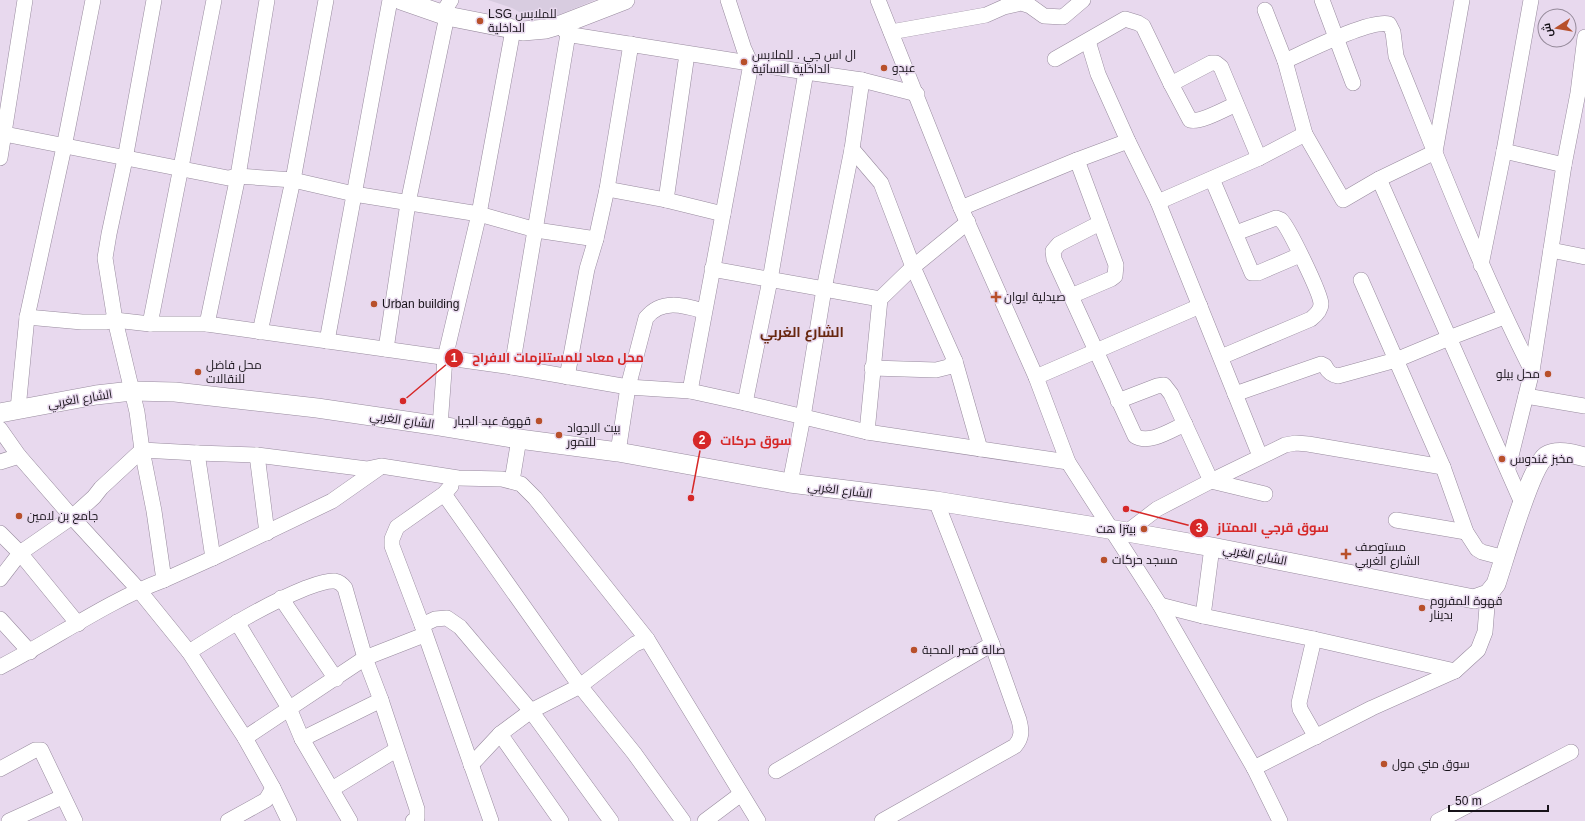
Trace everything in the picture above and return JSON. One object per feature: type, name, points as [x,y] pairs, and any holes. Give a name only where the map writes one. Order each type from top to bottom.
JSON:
[{"type":"street","points":[[0,158],[2,134],[25,0]]},
{"type":"street","points":[[9,411],[93,0]]},
{"type":"street","points":[[154,0],[105,258],[115,320],[137,412],[164,580]]},
{"type":"street","points":[[150,324],[214,0]]},
{"type":"street","points":[[207,324],[238,176],[267,0]]},
{"type":"street","points":[[260,332],[293,180],[326,0]]},
{"type":"street","points":[[327,341],[390,0]]},
{"type":"street","points":[[401,0],[447,10],[513,30],[565,29],[631,44],[687,54],[862,80],[916,94]]},
{"type":"street","points":[[565,29],[625,0]]},
{"type":"street","points":[[690,391],[703,312],[751,64],[744,49],[728,0]]},
{"type":"street","points":[[878,0],[961,208],[1036,377],[1068,462],[1120,531],[1160,605],[1254,768],[1280,821]]},
{"type":"street","points":[[891,32],[986,15],[1004,7],[1021,3],[1030,6],[1044,16],[1063,17],[1083,0]]},
{"type":"street","points":[[1322,0],[1353,83]]},
{"type":"street","points":[[1435,152],[1462,0]]},
{"type":"street","points":[[1481,265],[1504,151],[1531,0]]},
{"type":"street","points":[[386,349],[408,203],[447,10]]},
{"type":"street","points":[[1265,10],[1285,61],[1305,134],[1343,200],[1379,179],[1435,152]]},
{"type":"street","points":[[1055,59],[1125,19],[1143,26],[1170,84],[1190,120],[1201,120],[1236,104]]},
{"type":"street","points":[[1285,61],[1335,38],[1372,25],[1389,24],[1393,32],[1396,56],[1481,265],[1504,317],[1532,371]]},
{"type":"street","points":[[512,367],[536,230],[565,29]]},
{"type":"street","points":[[440,426],[445,358],[478,214],[513,30]]},
{"type":"street","points":[[1508,468],[1532,371],[1564,165],[1582,94],[1585,37]]},
{"type":"street","points":[[1088,41],[1098,74],[1128,141],[1158,202],[1260,456]]},
{"type":"street","points":[[566,376],[587,269],[596,239],[607,189],[631,44]]},
{"type":"street","points":[[666,200],[687,54]]},
{"type":"street","points":[[1170,84],[1211,63],[1216,63],[1221,67],[1259,158]]},
{"type":"street","points":[[745,403],[770,280],[806,72]]},
{"type":"street","points":[[790,483],[803,417],[824,289],[852,149],[862,80]]},
{"type":"street","points":[[2,134],[228,178],[238,176],[293,180],[354,194],[478,214],[536,230],[596,239]]},
{"type":"street","points":[[1158,202],[1259,158],[1305,134]]},
{"type":"street","points":[[961,208],[1077,160],[1128,141]]},
{"type":"street","points":[[852,149],[881,183],[914,267],[955,361],[980,449]]},
{"type":"street","points":[[1504,151],[1564,165]]},
{"type":"street","points":[[1071,296],[1115,276],[1116,264],[1077,160]]},
{"type":"street","points":[[1212,179],[1236,233],[1249,268],[1253,273],[1300,254]]},
{"type":"street","points":[[1379,179],[1508,468],[1522,503]]},
{"type":"street","points":[[607,189],[666,200],[723,214]]},
{"type":"street","points":[[1221,358],[1311,319],[1316,315],[1321,304],[1300,254],[1284,222],[1279,218],[1236,233]]},
{"type":"street","points":[[867,432],[872,368],[880,299],[914,267],[968,222]]},
{"type":"street","points":[[1100,223],[1059,244],[1053,251],[1054,259],[1132,432],[1137,438],[1152,438],[1185,424]]},
{"type":"street","points":[[1551,250],[1585,257]]},
{"type":"street","points":[[712,269],[880,299]]},
{"type":"street","points":[[1361,280],[1444,466],[1466,532],[1477,549],[1482,552],[1505,558]]},
{"type":"street","points":[[618,452],[628,387],[646,318],[651,311],[659,307],[669,305],[688,306],[703,312]]},
{"type":"street","points":[[1036,377],[1200,306]]},
{"type":"street","points":[[27,317],[82,322],[106,322],[115,320],[150,324],[207,324],[512,367],[628,387],[690,391],[867,432],[1068,462]]},
{"type":"street","points":[[1234,394],[1321,364],[1325,366],[1328,372],[1332,375],[1338,376],[1396,360],[1504,317]]},
{"type":"street","points":[[872,368],[936,370],[948,367],[955,361]]},
{"type":"street","points":[[1118,401],[1157,386],[1164,385],[1171,394],[1211,480]]},
{"type":"street","name":"الشارع الغربي","points":[[9,411],[96,395],[132,391],[175,392],[239,398],[618,452],[790,483],[936,501],[1212,547],[1474,599],[1488,594]]},
{"type":"street","points":[[1526,396],[1585,404]]},
{"type":"street","points":[[0,430],[18,456],[138,590],[189,652],[245,738],[273,788],[289,821]]},
{"type":"street","points":[[512,481],[520,439]]},
{"type":"street","points":[[1120,531],[1211,480],[1285,445],[1296,443],[1308,444],[1444,466]]},
{"type":"street","points":[[0,579],[20,553],[72,517],[142,450],[258,455],[367,469],[381,466],[458,478],[502,479],[512,481],[521,484],[535,498],[647,639],[758,821]]},
{"type":"street","points":[[197,453],[213,558]]},
{"type":"street","points":[[1254,768],[1372,708],[1455,671],[1478,650],[1485,632],[1488,594],[1496,584],[1522,503],[1540,462],[1546,456],[1555,453],[1585,458]]},
{"type":"street","points":[[258,455],[267,533]]},
{"type":"street","points":[[0,462],[18,456]]},
{"type":"street","points":[[0,667],[30,652],[138,590],[213,558],[332,501],[381,466]]},
{"type":"street","points":[[458,478],[444,494],[397,527],[392,539],[392,546],[491,821]]},
{"type":"street","points":[[1211,480],[1265,494]]},
{"type":"street","points":[[444,494],[580,686],[634,753],[683,821]]},
{"type":"street","points":[[882,821],[1014,746],[1019,742],[1022,730],[992,644],[936,501]]},
{"type":"street","points":[[1396,520],[1466,532]]},
{"type":"street","points":[[0,532],[20,553],[78,624]]},
{"type":"street","points":[[1203,616],[1212,547]]},
{"type":"street","points":[[189,652],[237,622],[280,598],[312,586],[331,581],[342,584],[345,588],[365,658],[381,700],[396,750],[417,810],[417,818],[413,821]]},
{"type":"street","points":[[280,598],[336,679]]},
{"type":"street","points":[[1160,605],[1203,616],[1455,671]]},
{"type":"street","points":[[245,738],[289,708],[336,679],[365,658],[423,630],[441,618],[447,618],[453,621],[531,711],[611,821]]},
{"type":"street","points":[[0,620],[30,652]]},
{"type":"street","points":[[237,622],[289,708],[302,739],[350,821]]},
{"type":"street","points":[[471,765],[500,734],[531,711],[580,686],[635,644],[647,639]]},
{"type":"street","points":[[1314,639],[1298,703],[1316,737]]},
{"type":"street","points":[[776,772],[992,644]]},
{"type":"street","points":[[302,739],[381,700]]},
{"type":"street","points":[[500,734],[561,821]]},
{"type":"street","points":[[0,770],[36,750],[41,750],[62,797],[75,821]]},
{"type":"street","points":[[332,789],[396,750]]},
{"type":"street","points":[[1438,821],[1571,752]]},
{"type":"street","points":[[228,821],[266,800],[273,788]]},
{"type":"street","points":[[705,821],[741,794]]},
{"type":"street","points":[[9,821],[62,797]]},
{"type":"shaded area","points":[[488,0],[595,0],[539,23],[512,8]]},
{"type":"place","name":"LSG للملابس الداخلية","points":[[480,21]]},
{"type":"place","name":"ال اس جي . للملابس الداخلية النسائية","points":[[744,62]]},
{"type":"place","name":"عبدو","points":[[884,68]]},
{"type":"place","name":"صيدلية ايوان","points":[[996,297]]},
{"type":"place","name":"Urban building","points":[[374,304]]},
{"type":"place","name":"محل فاضل للنقالات","points":[[198,372]]},
{"type":"place","name":"محل بيلو","points":[[1548,374]]},
{"type":"place","name":"محل معاد للمستلزمات الافراح","points":[[403,401]]},
{"type":"place","name":"قهوة عبد الجبار","points":[[539,421]]},
{"type":"place","name":"بيت الاجواد للتمور","points":[[559,435]]},
{"type":"place","name":"مخبز غندوس","points":[[1502,459]]},
{"type":"place","name":"سوق حركات","points":[[691,498]]},
{"type":"place","name":"سوق قرجي الممتاز","points":[[1126,509]]},
{"type":"place","name":"جامع بن لامين","points":[[19,516]]},
{"type":"place","name":"بيتزا هت","points":[[1144,529]]},
{"type":"place","name":"مستوصف الشارع الغربي","points":[[1346,554]]},
{"type":"place","name":"مسجد حركات","points":[[1104,560]]},
{"type":"place","name":"قهوة المفروم بدينار","points":[[1422,608]]},
{"type":"place","name":"صالة قصر المحبة","points":[[914,650]]},
{"type":"place","name":"سوق مني مول","points":[[1384,764]]},
{"type":"district","name":"الشارع الغربي","points":[[802,332]]}]
